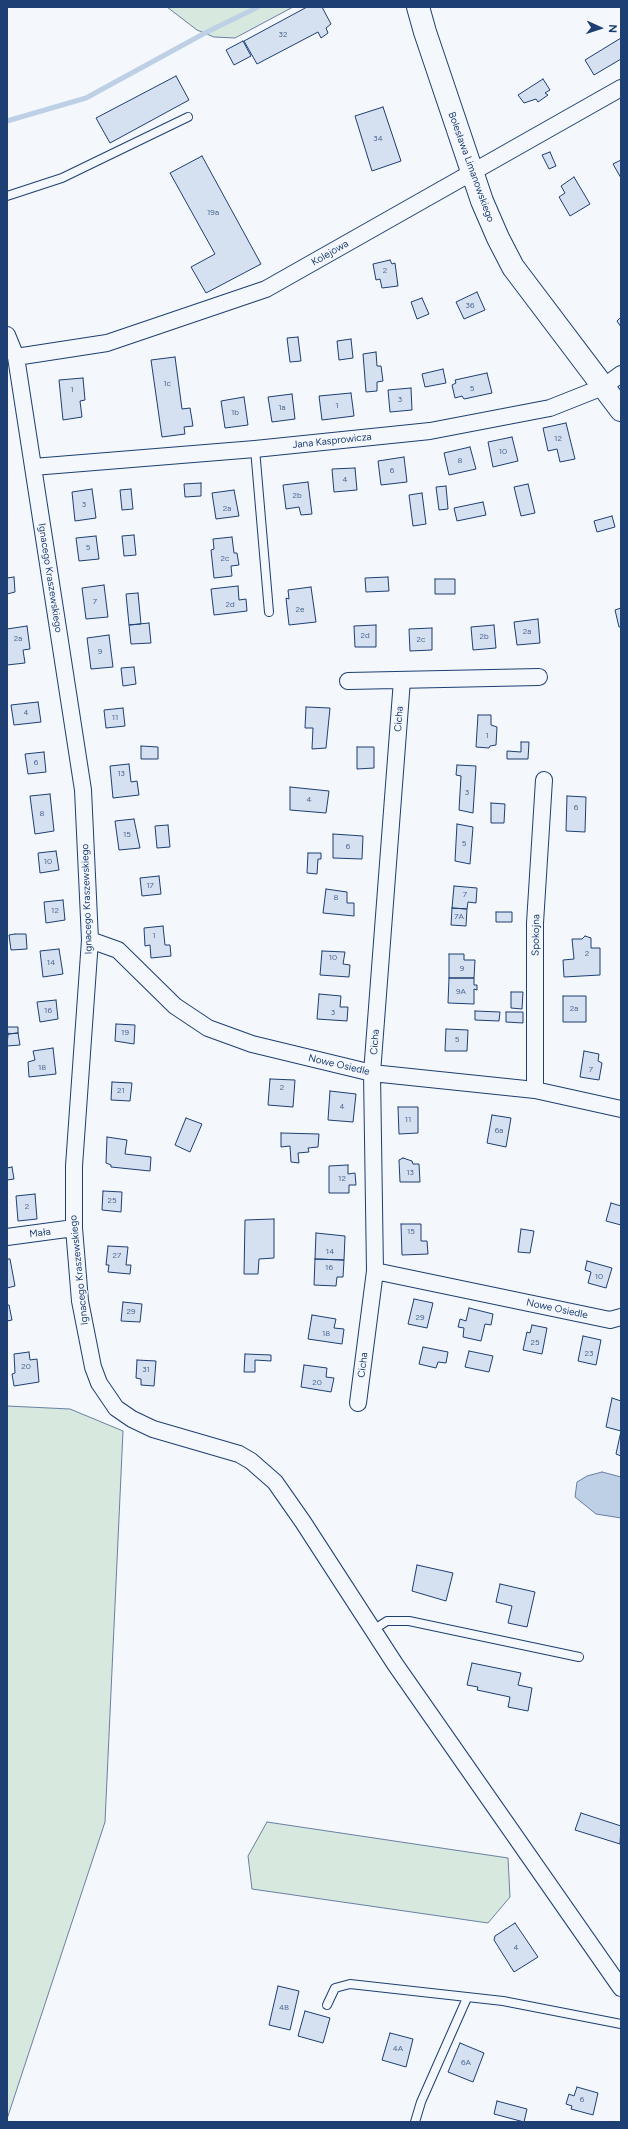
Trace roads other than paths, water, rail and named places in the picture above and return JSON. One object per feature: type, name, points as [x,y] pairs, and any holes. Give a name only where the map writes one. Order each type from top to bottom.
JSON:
[{"type":"street","name":"Bolesława Limanowskiego","points":[[418,7],[472,172],[485,207],[513,267],[621,410]]},
{"type":"street","name":"Kolejowa","points":[[16,357],[108,343],[266,289],[621,88]]},
{"type":"street","name":"Ignacego Kraszewskiego","points":[[7,335],[16,357],[83,790],[90,940],[74,1166],[74,1228],[80,1301],[93,1367],[99,1383],[116,1408],[141,1424],[239,1454],[263,1470],[290,1502],[372,1630],[621,1988]]},
{"type":"street","name":"Jana Kasprowicza","points":[[33,467],[255,450],[430,431],[550,408],[603,387],[621,374]]},
{"type":"street","points":[[348,681],[539,677]]},
{"type":"street","name":"Cicha","points":[[358,1403],[375,1271],[372,1073],[402,680]]},
{"type":"street","name":"Spokojna","points":[[535,1090],[535,923],[544,780]]},
{"type":"street","name":"Nowe Osiedle","points":[[90,940],[118,950],[175,1006],[208,1028],[252,1044],[372,1073],[535,1090],[621,1109]]},
{"type":"street","name":"Mała","points":[[7,1237],[74,1228]]},
{"type":"street","name":"Nowe Osiedle","points":[[375,1271],[610,1320],[621,1316]]},
{"type":"lane","points":[[7,196],[62,178],[188,116]]},
{"type":"lane","points":[[255,450],[269,612]]},
{"type":"lane","points":[[372,1630],[387,1621],[409,1621],[579,1657]]},
{"type":"lane","points":[[327,2005],[336,1988],[350,1984],[503,2001],[621,2024]]},
{"type":"lane","points":[[415,2122],[421,2102],[467,1998]]},
{"type":"water","points":[[602,1472],[621,1477],[621,1518],[596,1514],[575,1497],[577,1482],[587,1476]]},
{"type":"waterway","points":[[7,121],[86,98],[205,33],[258,7]]}]
